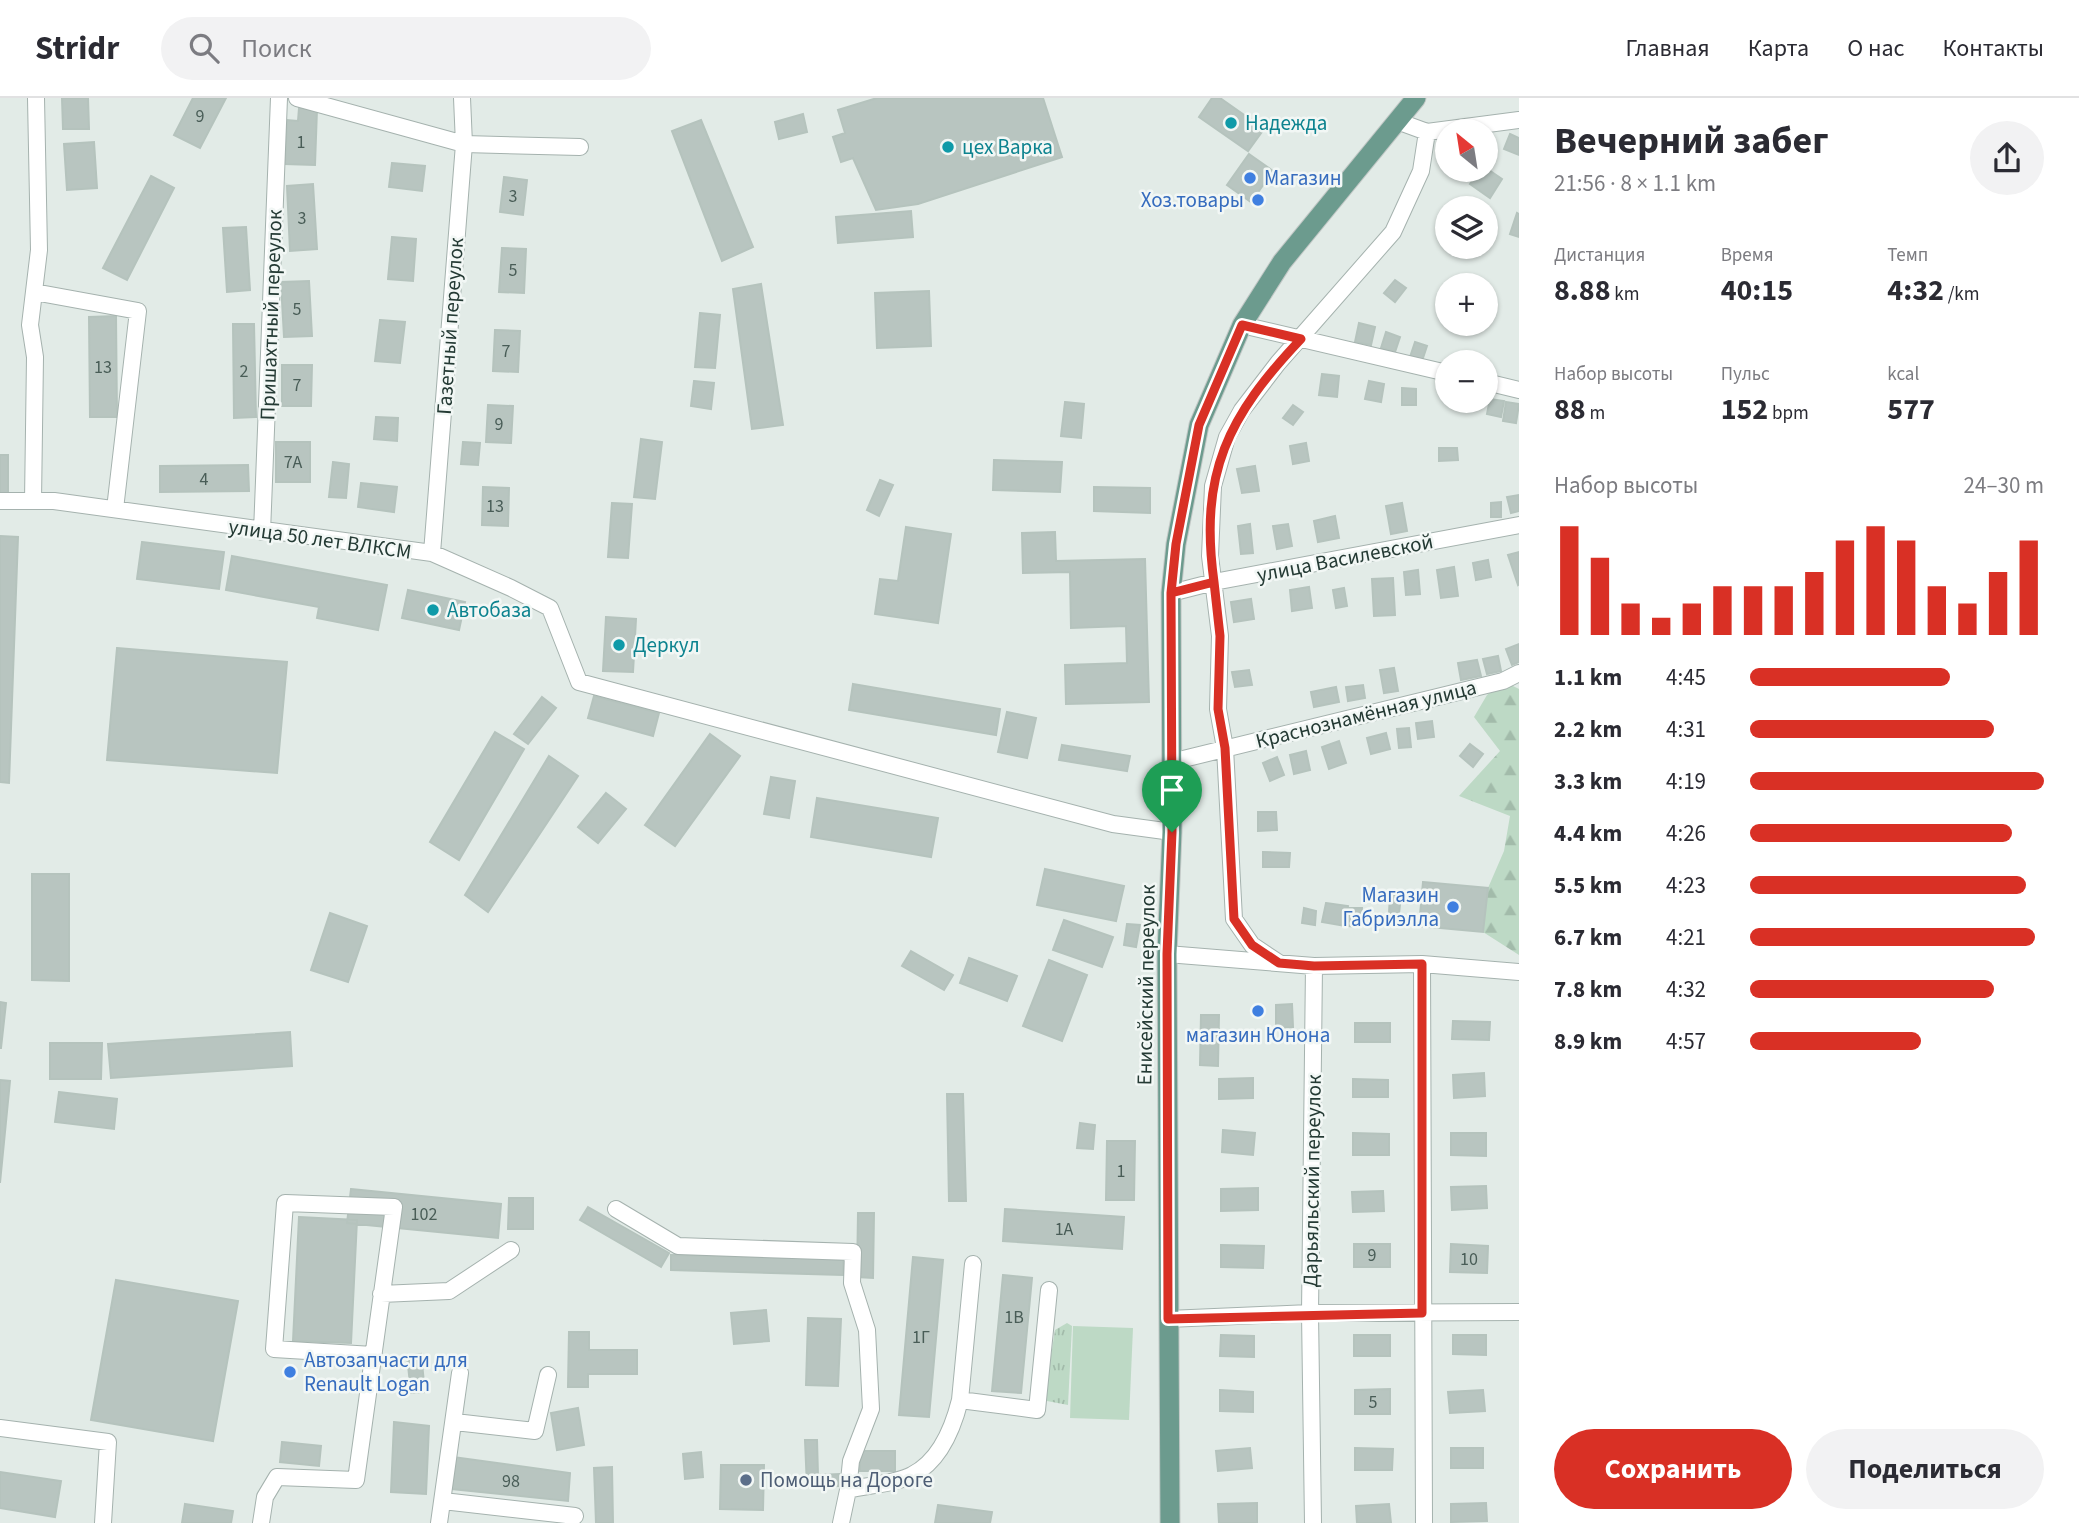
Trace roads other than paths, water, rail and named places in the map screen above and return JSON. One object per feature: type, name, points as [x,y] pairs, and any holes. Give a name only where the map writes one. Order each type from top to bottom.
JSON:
[{"type":"main road","name":"Енисейский переулок","points":[[1170,1523],[1167,954],[1172,832],[1171,593],[1176,544],[1199,425],[1242,325],[1282,262],[1416,98]]},
{"type":"street","points":[[33,501],[35,357],[30,326],[39,250],[36,98]]},
{"type":"street","name":"Пришахтный переулок","points":[[262,532],[279,98]]},
{"type":"street","points":[[297,98],[464,144],[580,147]]},
{"type":"street","name":"Газетный переулок","points":[[432,553],[464,144],[462,98]]},
{"type":"street","points":[[1398,121],[1427,132],[1519,120]]},
{"type":"street","points":[[1279,963],[1252,945],[1234,919],[1225,748],[1218,709],[1220,636],[1210,524],[1213,486],[1227,436],[1242,410],[1402,218],[1421,171],[1427,132]]},
{"type":"street","points":[[34,292],[138,311],[115,509]]},
{"type":"street","points":[[1242,325],[1435,370]]},
{"type":"street","points":[[1498,385],[1519,390]]},
{"type":"street","name":"улица 50 лет ВЛКСМ","points":[[0,501],[33,501],[115,509],[262,532],[432,553],[550,608],[579,682],[1112,824],[1172,832]]},
{"type":"street","name":"улица Василевской","points":[[1171,593],[1214,582],[1519,525]]},
{"type":"street","name":"Краснознамённая улица","points":[[1171,762],[1503,681],[1519,673]]},
{"type":"street","points":[[1167,954],[1314,966],[1422,964],[1519,972]]},
{"type":"street","points":[[1422,964],[1424,1523]]},
{"type":"street","name":"Дарьяльский переулок","points":[[1313,1523],[1310,1313],[1314,966]]},
{"type":"street","points":[[261,1523],[265,1497],[277,1477],[356,1480],[394,1207],[285,1203],[274,1349],[373,1355]]},
{"type":"street","points":[[616,1209],[678,1246],[853,1252],[852,1283],[867,1331],[871,1409],[851,1461],[841,1523]]},
{"type":"street","points":[[382,1294],[449,1291],[511,1250]]},
{"type":"street","points":[[848,1490],[911,1476],[938,1452],[954,1424],[960,1400],[973,1264]]},
{"type":"street","points":[[960,1400],[1037,1410],[1049,1290]]},
{"type":"street","points":[[1168,1319],[1310,1313],[1519,1312]]},
{"type":"street","points":[[439,1523],[460,1373]]},
{"type":"street","points":[[455,1422],[535,1432],[548,1375]]},
{"type":"street","points":[[0,1428],[108,1442],[103,1523]]},
{"type":"street","points":[[443,1501],[575,1516]]},
{"type":"place","name":"Надежда","points":[[1231,123]]},
{"type":"place","name":"цех Варка","points":[[948,147]]},
{"type":"place","name":"Магазин","points":[[1250,178]]},
{"type":"place","name":"Хоз.товары","points":[[1258,200]]},
{"type":"place","name":"Автобаза","points":[[433,610]]},
{"type":"place","name":"Деркул","points":[[619,645]]},
{"type":"place","name":"Магазин Габриэлла","points":[[1453,907]]},
{"type":"place","name":"магазин Юнона","points":[[1258,1011]]},
{"type":"place","name":"Автозапчасти для Renault Logan","points":[[290,1372]]},
{"type":"place","name":"Помощь на Дороге","points":[[746,1480]]}]
